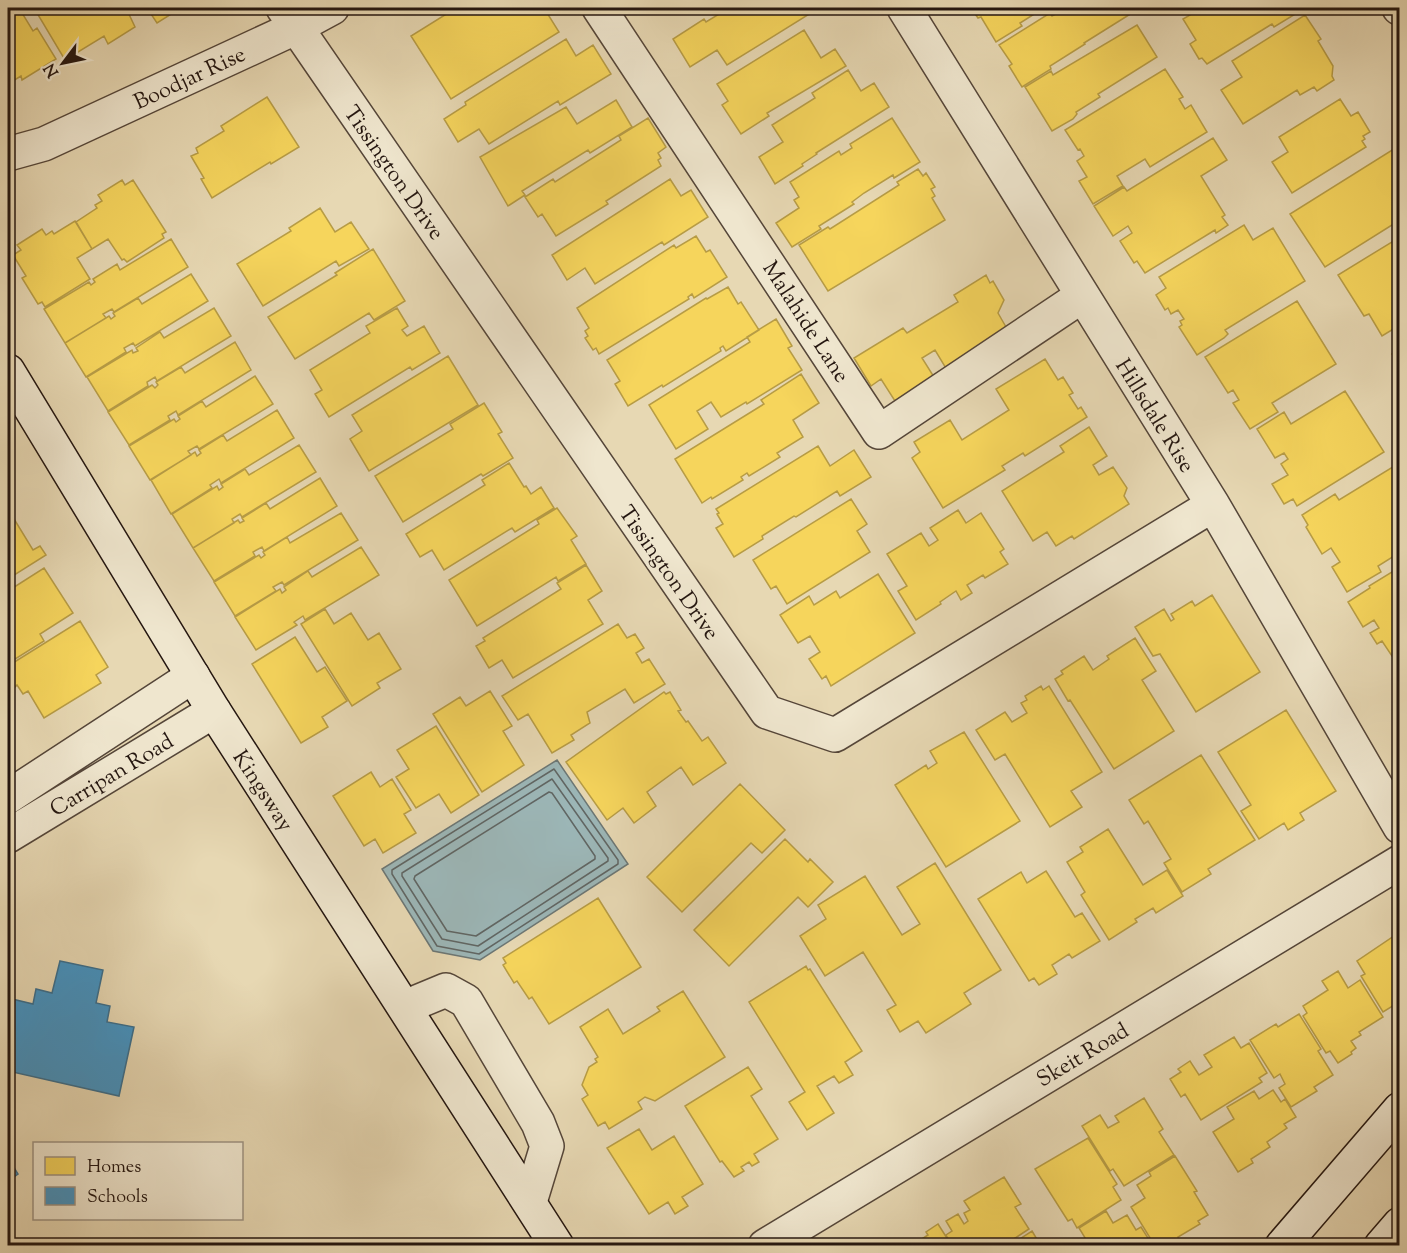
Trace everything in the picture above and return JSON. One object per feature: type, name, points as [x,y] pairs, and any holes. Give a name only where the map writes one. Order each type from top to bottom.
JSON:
[{"type":"street","name":"Boodjar Rise","points":[[8,154],[44,144],[289,18],[332,8]]},
{"type":"street","name":"Malahide Lane","points":[[599,8],[879,432],[1082,296]]},
{"type":"street","name":"Hillsdale Rise","points":[[904,8],[1213,506],[1400,827]]},
{"type":"street","name":"Tissington Drive","points":[[289,18],[767,712],[835,735],[1213,506]]},
{"type":"street","name":"Boodjar Rise","points":[[8,176],[44,144]]},
{"type":"street","name":"Kingsway","points":[[8,372],[214,711],[557,1245]]},
{"type":"street","name":"Carripan Road","points":[[8,797],[193,676]]},
{"type":"street","name":"Carripan Road","points":[[8,836],[214,711]]},
{"type":"street","name":"Skeit Road","points":[[765,1245],[1400,862]]},
{"type":"street","points":[[405,1007],[446,990],[466,1001],[538,1124],[547,1146],[530,1202]]},
{"type":"street","points":[[1282,1245],[1400,1109]]},
{"type":"street","name":"Kingsway","points":[[530,1202],[567,1245]]},
{"type":"street","points":[[1381,1245],[1400,1224]]},
{"type":"water","points":[[557,760],[628,864],[480,960],[433,951],[382,869]]},
{"type":"building: Homes","points":[[8,8],[19,8],[33,31],[37,28],[56,59],[22,80],[21,76],[8,84]]},
{"type":"building: Homes","points":[[34,8],[126,8],[135,27],[108,44],[104,36],[65,60]]},
{"type":"building: Homes","points":[[147,8],[181,8],[157,23]]},
{"type":"building: Homes","points":[[456,8],[544,8],[559,32],[451,99],[411,36]]},
{"type":"building: Homes","points":[[729,8],[819,8],[727,65],[717,50],[690,67],[673,39],[704,19],[706,22]]},
{"type":"building: Homes","points":[[971,8],[1044,8],[1020,23],[1022,26],[996,42],[981,17],[978,18]]},
{"type":"building: Homes","points":[[1067,8],[1128,8],[1132,13],[1084,43],[1050,66],[1051,69],[1022,87],[1009,66],[1012,64],[999,45],[1050,13],[1052,16]]},
{"type":"building: Homes","points":[[1172,8],[1186,8],[1176,14]]},
{"type":"building: Homes","points":[[1202,8],[1301,8],[1302,10],[1274,27],[1272,24],[1207,64],[1202,58],[1199,59],[1190,44],[1196,40],[1183,19]]},
{"type":"building: Homes","points":[[1305,15],[1321,39],[1318,41],[1333,66],[1334,80],[1317,91],[1314,87],[1300,95],[1297,90],[1243,124],[1221,90],[1242,77],[1232,61]]},
{"type":"building: Homes","points":[[1137,25],[1157,57],[1098,94],[1100,97],[1076,112],[1073,119],[1052,131],[1025,87],[1051,71],[1053,75]]},
{"type":"building: Homes","points":[[804,30],[821,58],[835,49],[846,66],[767,113],[769,116],[741,134],[722,105],[728,101],[717,84]]},
{"type":"building: Homes","points":[[566,39],[576,56],[593,45],[611,74],[560,105],[558,101],[489,144],[479,129],[458,142],[444,119],[466,105],[465,102]]},
{"type":"building: Homes","points":[[1165,69],[1183,97],[1179,99],[1185,109],[1191,105],[1207,132],[1150,167],[1145,159],[1117,176],[1123,186],[1093,204],[1079,181],[1087,177],[1077,161],[1084,156],[1065,130]]},
{"type":"building: Homes","points":[[848,70],[861,91],[874,83],[889,107],[816,153],[802,164],[803,166],[775,184],[759,157],[783,142],[772,125],[815,98],[812,93]]},
{"type":"building: Homes","points":[[267,97],[299,147],[212,198],[191,156],[198,153],[196,148],[224,131],[221,126]]},
{"type":"building: Homes","points":[[1340,99],[1351,116],[1358,112],[1370,132],[1363,136],[1365,139],[1362,141],[1366,147],[1292,193],[1272,162],[1288,152],[1279,137]]},
{"type":"building: Homes","points":[[616,100],[632,127],[590,153],[588,150],[522,191],[525,195],[508,206],[480,157],[566,107],[577,124]]},
{"type":"building: Homes","points":[[648,118],[666,147],[658,153],[661,166],[606,201],[608,204],[556,236],[542,214],[538,217],[525,197],[553,179],[555,182],[621,140],[619,136]]},
{"type":"building: Homes","points":[[892,118],[920,162],[864,193],[852,202],[854,204],[819,226],[821,229],[792,247],[776,223],[799,208],[794,200],[799,197],[790,182],[839,151],[841,155],[852,148],[850,144]]},
{"type":"building: Homes","points":[[1213,138],[1227,160],[1201,176],[1225,215],[1222,217],[1228,225],[1216,233],[1215,230],[1145,273],[1137,261],[1134,263],[1120,241],[1132,233],[1128,226],[1113,236],[1094,206],[1124,187],[1127,191]]},
{"type":"building: Homes","points":[[1397,147],[1400,151],[1400,220],[1325,267],[1290,214]]},
{"type":"building: Homes","points":[[918,169],[923,176],[926,173],[935,187],[931,189],[935,196],[932,198],[945,220],[828,291],[799,245],[828,227],[830,229],[899,185],[897,182]]},
{"type":"building: Homes","points":[[670,179],[681,196],[691,190],[708,217],[664,245],[662,242],[595,284],[585,268],[567,280],[552,255]]},
{"type":"building: Homes","points":[[122,180],[125,185],[133,180],[166,232],[162,234],[164,238],[127,262],[122,260],[108,239],[92,249],[76,222],[97,208],[95,205],[102,201],[98,195]]},
{"type":"building: Homes","points":[[320,208],[335,232],[351,222],[369,249],[339,266],[336,261],[263,306],[237,264],[291,231],[289,228]]},
{"type":"building: Homes","points":[[75,221],[92,249],[77,258],[90,279],[45,307],[42,302],[38,304],[22,278],[26,276],[13,255],[21,250],[17,245],[42,229],[46,235],[52,231],[54,234]]},
{"type":"building: Homes","points":[[1244,225],[1253,240],[1273,228],[1305,281],[1225,330],[1228,334],[1224,338],[1197,355],[1179,327],[1182,325],[1180,321],[1184,319],[1178,310],[1171,314],[1168,308],[1165,310],[1156,295],[1166,288],[1159,277]]},
{"type":"building: Homes","points":[[696,236],[706,252],[710,250],[727,277],[694,298],[692,294],[688,297],[689,299],[599,354],[596,348],[593,350],[585,338],[588,336],[585,331],[589,328],[577,308],[674,245],[676,248]]},
{"type":"building: Homes","points":[[1400,237],[1400,325],[1382,336],[1369,314],[1364,316],[1338,275]]},
{"type":"building: Homes","points":[[171,239],[188,267],[114,312],[112,309],[103,314],[106,318],[65,343],[44,309],[89,282],[91,285],[95,282],[93,279],[117,264],[120,270]]},
{"type":"building: Homes","points":[[373,249],[405,301],[374,320],[369,313],[295,359],[268,317],[337,275],[335,273]]},
{"type":"building: Homes","points":[[191,274],[208,301],[135,346],[133,343],[124,348],[126,352],[86,377],[65,343],[109,316],[111,319],[115,316],[113,313],[138,298],[142,304]]},
{"type":"building: Homes","points":[[986,275],[990,283],[993,281],[1004,300],[998,313],[1006,327],[1002,331],[947,370],[935,350],[922,358],[934,377],[895,401],[881,379],[871,386],[854,358],[903,328],[907,333],[958,302],[954,295]]},
{"type":"building: Homes","points":[[728,287],[738,304],[741,302],[759,330],[726,351],[723,346],[720,348],[721,351],[628,406],[615,384],[620,381],[607,360],[706,298]]},
{"type":"building: Homes","points":[[1297,301],[1336,364],[1272,403],[1278,412],[1250,429],[1233,403],[1239,400],[1233,390],[1228,393],[1205,357]]},
{"type":"building: Homes","points":[[214,308],[231,336],[157,381],[155,377],[147,382],[148,386],[108,411],[87,377],[132,350],[133,353],[138,351],[136,348],[160,332],[164,338]]},
{"type":"building: Homes","points":[[397,308],[408,326],[402,330],[407,336],[424,326],[440,353],[412,370],[410,367],[329,417],[315,394],[322,390],[310,370],[370,333],[366,326]]},
{"type":"building: Homes","points":[[776,319],[792,346],[788,348],[802,370],[747,404],[746,402],[721,417],[711,402],[697,411],[708,429],[676,449],[649,405],[750,342],[747,337]]},
{"type":"building: Homes","points":[[235,342],[251,370],[178,415],[176,411],[168,416],[170,420],[129,445],[108,412],[152,385],[155,388],[158,385],[156,382],[181,367],[185,373]]},
{"type":"building: Homes","points":[[1400,349],[1400,367],[1392,354]]},
{"type":"building: Homes","points":[[448,356],[478,405],[369,471],[350,439],[362,431],[352,415]]},
{"type":"building: Homes","points":[[1045,359],[1058,380],[1063,377],[1073,393],[1069,395],[1078,409],[1081,407],[1087,417],[1025,456],[1023,453],[1002,466],[1005,470],[943,508],[912,458],[920,452],[914,442],[950,420],[962,440],[1009,410],[996,389]]},
{"type":"building: Homes","points":[[801,374],[819,403],[793,420],[803,437],[777,453],[780,457],[749,476],[747,473],[741,477],[743,480],[702,503],[675,459],[764,404],[761,400]]},
{"type":"building: Homes","points":[[255,376],[273,404],[199,449],[197,446],[188,451],[191,455],[150,480],[129,446],[174,419],[176,422],[180,419],[178,416],[202,401],[206,407]]},
{"type":"building: Homes","points":[[1345,391],[1384,452],[1297,506],[1293,499],[1284,504],[1272,484],[1288,475],[1281,464],[1288,459],[1284,453],[1275,458],[1257,429],[1284,412],[1291,424]]},
{"type":"building: Homes","points":[[484,403],[502,432],[498,434],[513,458],[483,476],[481,474],[403,522],[375,476],[453,429],[450,424]]},
{"type":"building: Homes","points":[[277,410],[294,438],[221,483],[219,479],[210,485],[212,488],[171,514],[151,480],[195,452],[197,456],[201,453],[199,450],[223,435],[227,441]]},
{"type":"building: Homes","points":[[1089,427],[1107,456],[1093,465],[1099,475],[1113,467],[1127,488],[1124,496],[1129,504],[1074,539],[1072,536],[1056,546],[1047,532],[1033,541],[1002,491],[1064,452],[1060,446]]},
{"type":"building: Homes","points":[[299,445],[316,472],[242,517],[240,514],[232,519],[234,523],[193,548],[172,514],[217,486],[219,490],[223,487],[221,484],[245,469],[249,475]]},
{"type":"building: Homes","points":[[818,446],[830,466],[854,450],[871,477],[840,496],[837,491],[796,517],[794,516],[734,557],[716,528],[723,524],[716,509]]},
{"type":"building: Homes","points":[[509,463],[531,494],[541,487],[554,508],[515,532],[512,528],[444,570],[432,550],[420,557],[406,534],[485,485],[482,480]]},
{"type":"building: Homes","points":[[1396,465],[1400,471],[1400,557],[1396,559],[1394,556],[1378,566],[1381,572],[1347,592],[1332,567],[1340,562],[1331,548],[1322,554],[1306,527],[1308,525],[1302,515],[1335,494],[1339,500]]},
{"type":"building: Homes","points":[[320,478],[337,506],[264,551],[262,547],[253,552],[255,556],[214,581],[193,548],[238,520],[240,523],[244,521],[242,518],[266,503],[270,509]]},
{"type":"building: Homes","points":[[851,499],[867,524],[857,531],[870,552],[787,604],[776,586],[771,589],[753,560]]},
{"type":"building: Homes","points":[[557,508],[577,536],[571,540],[586,564],[558,581],[556,577],[477,626],[449,580],[539,524],[537,520]]},
{"type":"building: Homes","points":[[958,510],[966,523],[981,513],[1004,549],[1000,552],[1008,564],[985,578],[983,575],[967,585],[972,593],[961,600],[956,591],[916,620],[898,591],[907,586],[887,554],[921,533],[929,546],[938,540],[930,528]]},
{"type":"building: Homes","points":[[341,513],[358,540],[284,585],[282,582],[273,587],[276,591],[235,616],[214,582],[259,555],[261,558],[265,555],[263,552],[287,537],[290,543]]},
{"type":"building: Homes","points":[[11,514],[33,550],[40,546],[46,555],[8,579],[8,516]]},
{"type":"building: Homes","points":[[361,547],[379,575],[305,620],[303,616],[294,622],[297,625],[256,650],[235,617],[280,589],[282,593],[286,590],[284,587],[308,571],[312,577]]},
{"type":"building: Homes","points":[[586,565],[602,591],[588,600],[603,624],[513,678],[502,660],[489,668],[476,646],[485,641],[483,638],[561,589],[557,583]]},
{"type":"building: Homes","points":[[1400,567],[1400,668],[1382,641],[1377,644],[1370,633],[1379,628],[1374,620],[1363,627],[1348,602]]},
{"type":"building: Homes","points":[[44,568],[73,613],[40,634],[44,641],[12,661],[8,654],[8,591]]},
{"type":"building: Homes","points":[[878,574],[915,633],[831,686],[826,676],[822,679],[809,659],[820,652],[810,636],[798,643],[780,615],[809,596],[814,605],[836,591],[840,598]]},
{"type":"building: Homes","points":[[1212,595],[1260,672],[1196,712],[1160,654],[1153,656],[1135,627],[1164,609],[1171,621],[1174,619],[1171,614],[1192,601],[1195,606]]},
{"type":"building: Homes","points":[[325,609],[334,624],[351,613],[368,640],[379,633],[401,669],[377,683],[380,688],[352,706],[301,624]]},
{"type":"building: Homes","points":[[80,621],[108,667],[96,675],[101,683],[44,718],[28,691],[23,694],[17,685],[15,687],[8,675],[8,666]]},
{"type":"building: Homes","points":[[618,624],[627,638],[635,634],[644,648],[636,653],[642,663],[649,659],[665,684],[634,703],[625,689],[587,712],[590,723],[571,735],[574,740],[552,753],[528,714],[518,720],[502,696]]},
{"type":"building: Homes","points":[[295,637],[317,672],[325,667],[347,701],[322,717],[328,727],[301,743],[252,664]]},
{"type":"building: Homes","points":[[1135,638],[1156,671],[1142,680],[1174,731],[1114,769],[1055,679],[1063,674],[1061,671],[1084,656],[1093,670],[1109,659],[1107,656]]},
{"type":"building: Homes","points":[[1041,686],[1043,690],[1049,686],[1102,772],[1071,791],[1082,807],[1050,827],[1005,754],[995,760],[976,730],[1005,712],[1012,722],[1027,713],[1021,703],[1027,700],[1025,696]]},
{"type":"building: Homes","points":[[490,691],[512,726],[503,731],[524,765],[482,792],[433,714],[460,697],[466,706]]},
{"type":"building: Homes","points":[[664,692],[666,694],[670,692],[681,710],[678,711],[686,722],[688,721],[702,741],[708,737],[726,763],[693,785],[681,767],[647,792],[656,806],[634,823],[623,808],[607,820],[566,762]]},
{"type":"building: Homes","points":[[1286,710],[1336,791],[1300,813],[1304,820],[1288,830],[1284,823],[1259,839],[1241,811],[1251,805],[1218,752]]},
{"type":"building: Homes","points":[[436,726],[479,795],[451,813],[439,794],[416,808],[396,777],[409,769],[397,750]]},
{"type":"building: Homes","points":[[964,732],[1020,821],[946,867],[895,785],[926,765],[928,769],[937,763],[930,751]]},
{"type":"building: Homes","points":[[1201,755],[1255,840],[1208,869],[1211,874],[1182,892],[1164,863],[1171,859],[1148,821],[1144,824],[1129,800]]},
{"type":"building: Homes","points":[[371,772],[380,787],[392,779],[411,810],[404,814],[416,833],[383,853],[375,839],[364,846],[333,796]]},
{"type":"building: Homes","points":[[740,784],[785,830],[762,853],[751,843],[682,912],[647,877]]},
{"type":"building: Homes","points":[[1108,829],[1143,885],[1167,870],[1183,896],[1156,913],[1153,908],[1135,919],[1137,922],[1109,940],[1081,895],[1085,892],[1067,862],[1083,852],[1080,847]]},
{"type":"building: Homes","points":[[785,839],[833,882],[808,907],[798,897],[729,966],[694,930]]},
{"type":"building: Homes","points":[[935,863],[1001,970],[964,993],[971,1004],[926,1033],[918,1021],[900,1032],[887,1010],[896,1005],[863,952],[825,976],[800,936],[826,919],[818,905],[865,876],[902,935],[920,924],[897,887]]},
{"type":"building: Homes","points":[[1046,871],[1075,917],[1082,913],[1100,941],[1072,958],[1069,954],[1052,965],[1057,974],[1039,985],[1034,978],[1029,981],[978,899],[1021,872],[1027,883]]},
{"type":"building: Homes","points":[[598,898],[641,967],[549,1024],[532,997],[529,999],[517,981],[514,983],[503,965],[506,963],[503,958]]},
{"type":"building: Homes","points":[[1400,932],[1400,995],[1393,999],[1396,1004],[1383,1012],[1361,976],[1365,974],[1357,961]]},
{"type":"building: Homes","points":[[806,966],[862,1051],[845,1062],[853,1075],[839,1083],[834,1076],[817,1086],[834,1113],[807,1130],[789,1102],[805,1092],[749,1002]]},
{"type":"building: Homes","points":[[1338,971],[1348,988],[1360,980],[1383,1017],[1359,1032],[1361,1035],[1351,1041],[1356,1048],[1351,1052],[1352,1054],[1338,1063],[1330,1051],[1326,1053],[1303,1016],[1307,1013],[1303,1006],[1328,990],[1322,981]]},
{"type":"building: Homes","points":[[683,991],[725,1057],[655,1101],[645,1097],[638,1102],[642,1109],[609,1129],[605,1122],[598,1126],[582,1099],[588,1095],[582,1085],[589,1067],[597,1062],[595,1059],[598,1057],[580,1027],[608,1009],[623,1034],[660,1011],[657,1007]]},
{"type":"building: Homes","points":[[1299,1014],[1321,1049],[1318,1051],[1333,1075],[1314,1087],[1317,1091],[1291,1107],[1279,1088],[1285,1084],[1280,1074],[1274,1078],[1250,1040],[1276,1024],[1278,1027]]},
{"type":"building: Homes","points":[[1234,1037],[1241,1048],[1249,1043],[1267,1073],[1259,1078],[1262,1082],[1201,1120],[1185,1094],[1181,1097],[1170,1079],[1181,1072],[1178,1069],[1190,1061],[1199,1075],[1212,1067],[1204,1055]]},
{"type":"building: Homes","points":[[748,1067],[762,1089],[751,1096],[778,1139],[754,1154],[759,1162],[752,1166],[749,1162],[741,1167],[744,1171],[734,1177],[722,1161],[720,1162],[685,1106]]},
{"type":"building: Homes","points":[[1273,1090],[1281,1102],[1285,1099],[1296,1117],[1284,1124],[1287,1128],[1267,1142],[1270,1147],[1251,1159],[1253,1163],[1238,1172],[1213,1132],[1234,1119],[1227,1107],[1254,1091],[1259,1099]]},
{"type":"building: Homes","points":[[1144,1098],[1163,1129],[1159,1132],[1174,1155],[1124,1186],[1113,1169],[1110,1171],[1082,1126],[1100,1115],[1108,1128],[1119,1122],[1115,1116]]},
{"type":"building: Homes","points":[[639,1129],[652,1150],[674,1136],[703,1184],[682,1197],[688,1206],[675,1214],[668,1202],[649,1214],[607,1148]]},
{"type":"building: Homes","points":[[1088,1138],[1117,1184],[1113,1187],[1121,1200],[1077,1228],[1072,1219],[1068,1221],[1035,1169]]},
{"type":"building: Homes","points":[[1175,1156],[1197,1191],[1194,1192],[1208,1215],[1198,1221],[1200,1224],[1178,1237],[1183,1246],[1155,1246],[1131,1207],[1145,1198],[1137,1185],[1151,1176],[1149,1172]]},
{"type":"building: Homes","points":[[1004,1177],[1021,1204],[1015,1207],[1029,1229],[1003,1246],[952,1246],[946,1235],[952,1231],[946,1221],[958,1214],[964,1224],[968,1221],[964,1213],[970,1210],[964,1201]]},
{"type":"building: Homes","points":[[1106,1211],[1113,1223],[1127,1215],[1136,1230],[1141,1227],[1153,1246],[1090,1246],[1079,1228]]},
{"type":"building: Homes","points":[[938,1224],[952,1246],[911,1246],[928,1235],[926,1232]]},
{"type":"building: Homes","points":[[1032,1231],[1041,1246],[1009,1246]]},
{"type":"building: Schools","points":[[60,961],[103,970],[96,1003],[110,1006],[107,1022],[134,1027],[119,1096],[8,1071],[8,998],[33,1004],[36,989],[52,993]]},
{"type":"building: Schools","points":[[8,1158],[18,1174],[8,1181]]}]
